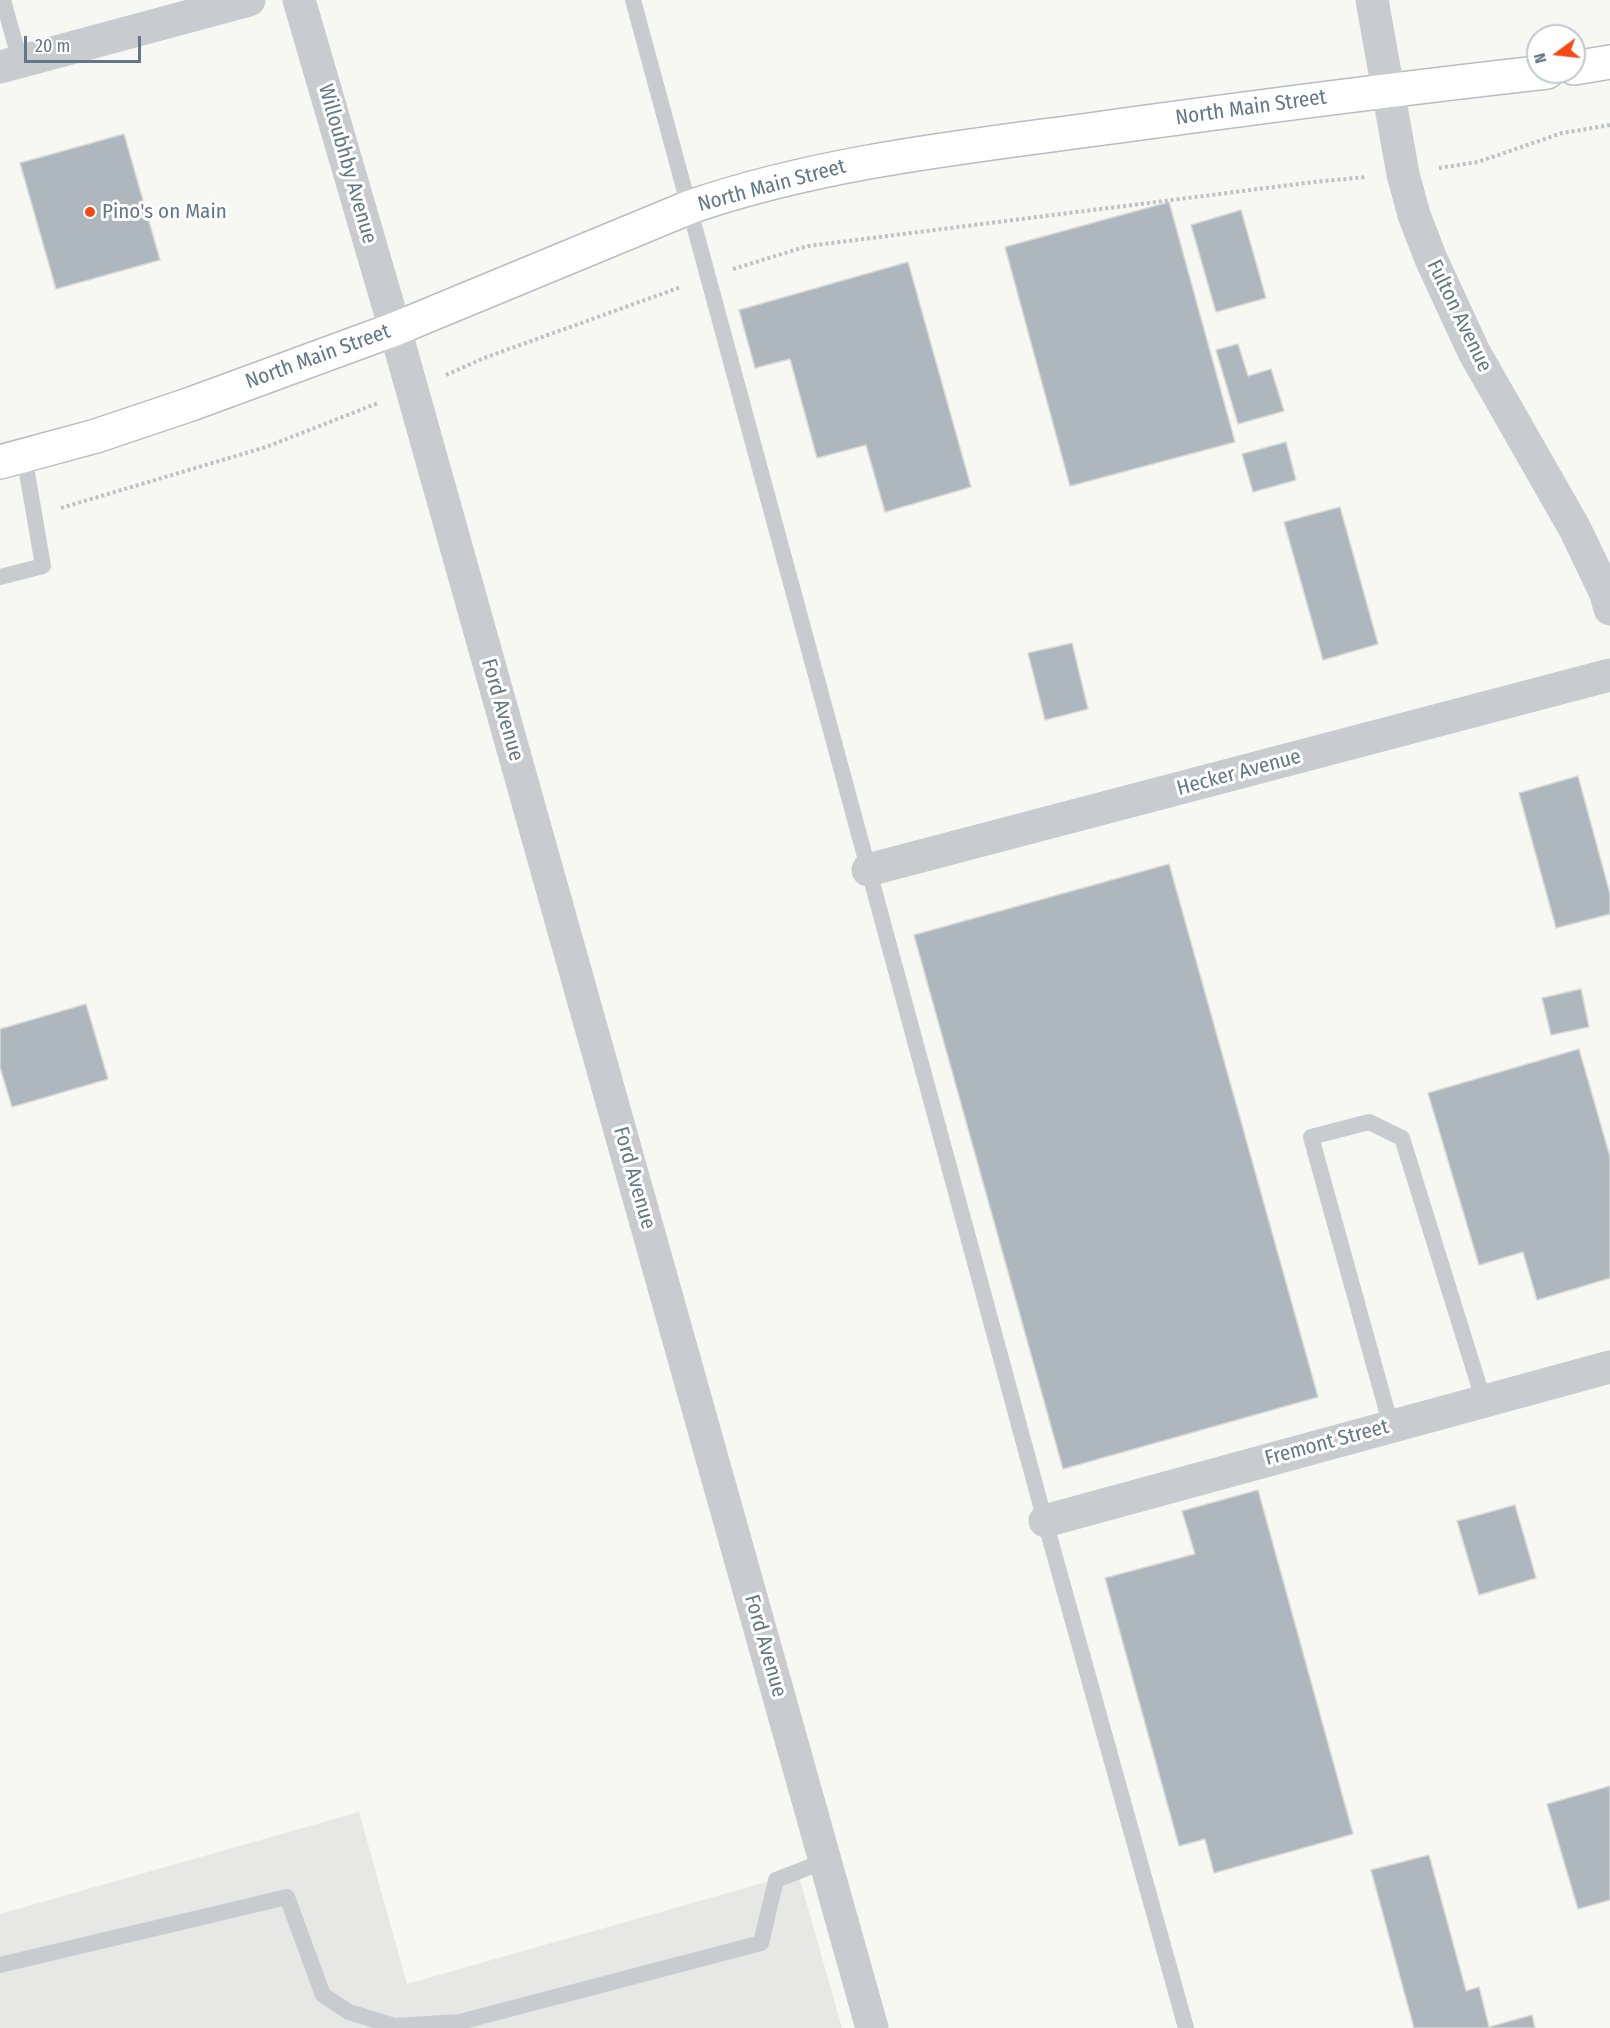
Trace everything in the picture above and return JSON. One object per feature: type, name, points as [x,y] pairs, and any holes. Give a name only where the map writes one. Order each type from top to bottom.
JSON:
[{"type":"main road","points":[[1586,66],[1610,62]]},
{"type":"main road","name":"North Main Street","points":[[12,458],[96,436],[395,329],[690,207],[736,191],[870,161],[975,145],[1386,90],[1526,74]]},
{"type":"street","points":[[10,64],[249,0]]},
{"type":"street","name":"Willoubhby Avenue","points":[[299,0],[395,329]]},
{"type":"street","name":"Fulton Avenue","points":[[1372,0],[1386,90],[1414,215],[1449,302],[1474,352],[1575,529],[1606,594],[1610,609]]},
{"type":"street","name":"Ford Avenue","points":[[395,329],[872,2028]]},
{"type":"street","name":"Hecker Avenue","points":[[868,870],[1610,675]]},
{"type":"street","name":"Fremont Street","points":[[1045,1521],[1610,1367]]},
{"type":"lane","points":[[3,0],[10,64]]},
{"type":"lane","points":[[633,0],[1045,1521],[1186,2028]]},
{"type":"lane","points":[[0,577],[43,566],[35,516],[12,458]]},
{"type":"lane","points":[[1391,1426],[1311,1137],[1368,1122],[1402,1138],[1484,1402]]},
{"type":"lane","points":[[0,1965],[287,1897],[323,1995],[349,2012],[394,2026],[460,2022],[761,1942],[776,1880],[825,1861]]},
{"type":"path","points":[[35,516],[266,447],[412,390],[483,358],[709,277],[808,246],[1303,183],[1403,174],[1478,162],[1562,133],[1610,125]]},
{"type":"shaded area","points":[[359,1812],[407,1984],[798,1873],[842,2028],[0,2028],[0,1914]]},
{"type":"building","name":"Pino's on Main","points":[[124,134],[160,260],[56,289],[20,163]]},
{"type":"building","points":[[1169,202],[1235,442],[1070,486],[1005,247]]},
{"type":"building","points":[[1241,210],[1266,298],[1216,312],[1191,225]]},
{"type":"building","points":[[908,262],[971,487],[885,512],[866,445],[817,458],[790,359],[755,368],[739,310]]},
{"type":"building","points":[[1238,344],[1248,376],[1271,369],[1284,411],[1238,424],[1216,350]]},
{"type":"building","points":[[1286,442],[1296,480],[1253,492],[1242,454]]},
{"type":"building","points":[[1340,507],[1378,644],[1323,660],[1284,522]]},
{"type":"building","points":[[1072,643],[1088,709],[1045,720],[1028,653]]},
{"type":"building","points":[[1578,776],[1610,894],[1610,914],[1556,928],[1519,793]]},
{"type":"building","points":[[1169,864],[1318,1397],[1063,1469],[914,935]]},
{"type":"building","points":[[1581,989],[1589,1027],[1551,1035],[1542,998]]},
{"type":"building","points":[[86,1004],[108,1079],[12,1107],[0,1067],[0,1029]]},
{"type":"building","points":[[1579,1049],[1610,1157],[1610,1278],[1537,1300],[1523,1252],[1479,1265],[1428,1093]]},
{"type":"building","points":[[1258,1490],[1353,1834],[1214,1873],[1205,1839],[1179,1846],[1105,1578],[1195,1554],[1182,1511]]},
{"type":"building","points":[[1515,1505],[1536,1578],[1479,1595],[1457,1521]]},
{"type":"building","points":[[1610,1786],[1610,1900],[1578,1909],[1547,1804]]},
{"type":"building","points":[[1429,1855],[1466,1991],[1479,1987],[1489,2027],[1532,2015],[1535,2028],[1414,2028],[1371,1870]]},
{"type":"place","name":"Pino's on Main","points":[[90,212]]}]
